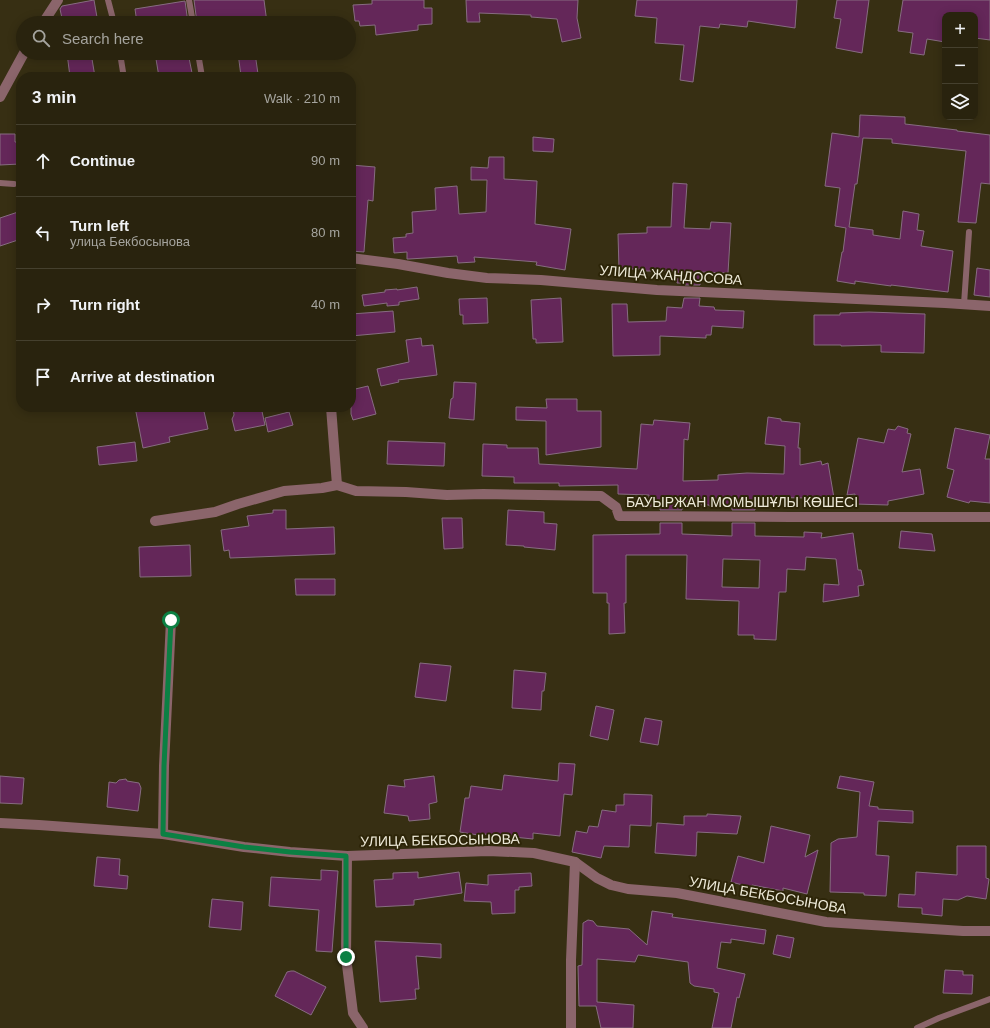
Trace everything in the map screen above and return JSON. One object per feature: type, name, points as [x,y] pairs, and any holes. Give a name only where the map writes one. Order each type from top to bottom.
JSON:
[{"type":"street","points":[[48,16],[58,0]]},
{"type":"street","points":[[0,97],[20,60]]},
{"type":"street","name":"УЛИЦА ЖАНДОСОВА","points":[[356,259],[487,278],[541,280],[657,290],[990,306]]},
{"type":"street","points":[[155,521],[215,512],[284,491],[322,488],[337,485],[331,412]]},
{"type":"street","name":"БАУЫРЖАН МОМЫШҰЛЫ КӨШЕСІ","points":[[337,485],[356,491],[447,495],[483,494],[601,496],[616,507],[619,516],[990,517]]},
{"type":"street","points":[[163,834],[164,766],[171,620]]},
{"type":"street","name":"УЛИЦА БЕКБОСЫНОВА","points":[[0,823],[163,834],[244,847],[346,856],[488,851],[534,853],[575,862],[597,878],[611,885],[628,889],[677,893],[826,922],[963,931],[990,931]]},
{"type":"street","points":[[346,856],[346,957],[353,1013],[363,1028]]},
{"type":"street","points":[[571,1028],[575,862]]},
{"type":"lane","points":[[108,0],[112,16]]},
{"type":"lane","points":[[189,0],[192,16]]},
{"type":"lane","points":[[121,60],[123,72]]},
{"type":"lane","points":[[199,60],[201,72]]},
{"type":"lane","points":[[0,183],[14,184]]},
{"type":"lane","points":[[964,304],[970,232]]},
{"type":"lane","points":[[917,1028],[990,999]]},
{"type":"building","points":[[94,0],[97,16],[62,16],[60,9],[62,6]]},
{"type":"building","points":[[194,0],[264,0],[266,16],[196,16]]},
{"type":"building","points":[[372,0],[424,0],[424,8],[432,8],[432,24],[418,25],[418,30],[376,35],[375,25],[360,26],[359,21],[356,21],[353,5],[372,4]]},
{"type":"building","points":[[466,0],[578,0],[577,18],[581,38],[562,42],[557,19],[531,17],[531,15],[479,13],[480,22],[467,22]]},
{"type":"building","points":[[637,0],[797,0],[795,28],[748,21],[747,27],[720,24],[719,28],[700,26],[693,82],[680,80],[684,45],[655,43],[657,18],[635,16]]},
{"type":"building","points":[[837,0],[869,0],[862,53],[836,48],[841,19],[834,18]]},
{"type":"building","points":[[903,0],[990,0],[990,40],[978,38],[978,12],[942,12],[942,42],[927,39],[924,55],[910,53],[913,33],[898,31]]},
{"type":"building","points":[[185,1],[187,16],[136,16],[135,9]]},
{"type":"building","points":[[68,60],[92,60],[94,72],[69,72]]},
{"type":"building","points":[[156,60],[189,60],[192,72],[158,72]]},
{"type":"building","points":[[239,60],[256,60],[258,72],[240,72]]},
{"type":"building","points":[[860,115],[905,117],[905,124],[990,135],[990,184],[981,183],[976,223],[958,222],[966,151],[892,143],[892,139],[863,138],[857,184],[855,184],[849,227],[873,230],[873,235],[900,239],[903,211],[919,214],[917,230],[924,231],[921,246],[953,251],[948,292],[855,281],[855,284],[837,281],[846,228],[835,226],[840,188],[825,186],[832,133],[859,137]]},
{"type":"building","points":[[0,134],[15,134],[16,164],[0,165]]},
{"type":"building","points":[[533,137],[554,139],[553,152],[533,151]]},
{"type":"building","points":[[489,157],[504,157],[504,179],[537,181],[535,224],[571,229],[565,270],[536,265],[537,262],[474,257],[475,262],[458,263],[457,256],[407,259],[407,252],[394,253],[393,238],[406,237],[406,234],[413,233],[412,212],[436,210],[435,188],[457,186],[459,214],[486,212],[487,180],[471,180],[471,167],[488,168]]},
{"type":"building","points":[[356,165],[375,167],[373,201],[368,200],[364,252],[356,251]]},
{"type":"building","points":[[673,183],[687,184],[684,228],[710,229],[711,222],[731,223],[728,273],[701,272],[700,285],[685,285],[685,283],[677,283],[678,271],[619,269],[618,234],[647,233],[647,227],[671,227]]},
{"type":"building","points":[[16,213],[16,241],[0,246],[0,218]]},
{"type":"building","points":[[977,268],[990,270],[990,297],[974,295]]},
{"type":"building","points":[[417,287],[419,299],[399,302],[399,305],[387,306],[387,303],[364,306],[362,295],[385,292],[385,290]]},
{"type":"building","points":[[487,298],[488,323],[463,324],[463,315],[460,315],[459,299]]},
{"type":"building","points":[[561,298],[563,342],[536,343],[536,339],[533,339],[531,300]]},
{"type":"building","points":[[684,298],[700,298],[699,306],[714,307],[715,310],[744,311],[743,328],[712,326],[711,335],[706,335],[706,338],[660,336],[660,355],[613,356],[612,304],[627,304],[628,322],[666,321],[667,307],[682,308]]},
{"type":"building","points":[[393,311],[395,332],[356,336],[356,314]]},
{"type":"building","points":[[869,312],[925,314],[924,353],[881,352],[881,345],[814,345],[814,315],[840,315],[840,313]]},
{"type":"building","points":[[421,338],[422,346],[433,345],[437,375],[398,380],[399,382],[381,386],[377,369],[409,362],[406,340]]},
{"type":"building","points":[[454,382],[476,383],[474,420],[449,418],[451,399],[453,398]]},
{"type":"building","points":[[368,386],[376,414],[353,420],[351,412],[356,412],[356,389]]},
{"type":"building","points":[[546,399],[577,399],[577,411],[601,411],[601,447],[546,455],[546,421],[516,420],[516,407],[547,408]]},
{"type":"building","points":[[136,412],[204,412],[208,429],[169,437],[170,442],[143,448]]},
{"type":"building","points":[[234,412],[262,412],[265,425],[235,431],[232,419]]},
{"type":"building","points":[[289,412],[293,425],[268,432],[265,418]]},
{"type":"building","points":[[768,417],[781,419],[781,421],[800,423],[798,448],[800,448],[800,465],[821,461],[822,465],[828,463],[834,498],[807,503],[806,498],[757,497],[757,505],[755,505],[755,510],[732,510],[732,506],[682,504],[682,510],[660,510],[660,506],[649,506],[649,495],[618,494],[618,485],[559,486],[559,483],[514,483],[514,477],[482,476],[483,444],[507,445],[507,448],[538,448],[539,464],[637,469],[641,424],[653,425],[654,420],[690,423],[688,440],[684,439],[683,481],[718,480],[718,475],[747,473],[784,474],[785,446],[765,444]]},
{"type":"building","points":[[898,426],[908,429],[907,433],[911,434],[902,472],[920,469],[924,494],[888,501],[888,505],[855,504],[855,494],[847,495],[858,438],[884,443],[888,429],[895,430]]},
{"type":"building","points":[[955,428],[990,435],[985,459],[990,459],[990,503],[970,501],[969,503],[947,497],[954,470],[947,468]]},
{"type":"building","points":[[388,441],[445,443],[444,466],[387,464]]},
{"type":"building","points":[[135,442],[137,461],[99,465],[97,447]]},
{"type":"building","points":[[273,510],[286,510],[286,529],[334,527],[335,554],[230,558],[229,550],[224,551],[221,530],[249,526],[247,516],[273,513]]},
{"type":"building","points":[[508,510],[544,512],[544,523],[557,524],[555,550],[506,545]]},
{"type":"building","points":[[442,518],[462,518],[463,548],[444,549]]},
{"type":"building","points":[[660,523],[682,523],[682,534],[732,536],[732,523],[755,523],[755,536],[804,537],[804,532],[822,533],[821,538],[853,533],[858,570],[861,570],[864,585],[858,586],[859,596],[823,602],[824,584],[839,585],[836,559],[806,557],[805,570],[787,569],[786,592],[779,592],[776,640],[754,639],[754,635],[738,635],[739,601],[686,599],[687,555],[626,555],[626,603],[624,603],[625,633],[609,634],[609,603],[607,603],[607,593],[593,593],[593,535],[660,534]],"holes":[[[723,559],[760,560],[759,588],[722,587]]]},
{"type":"building","points":[[901,531],[932,534],[935,551],[899,548]]},
{"type":"building","points":[[190,545],[191,576],[140,577],[139,547]]},
{"type":"building","points":[[295,579],[335,579],[335,595],[296,595]]},
{"type":"building","points":[[420,663],[451,666],[446,701],[415,697]]},
{"type":"building","points":[[514,670],[546,673],[544,691],[542,691],[541,710],[512,708]]},
{"type":"building","points":[[596,706],[614,710],[608,740],[590,736]]},
{"type":"building","points":[[645,718],[662,721],[658,745],[640,742]]},
{"type":"building","points":[[559,763],[575,764],[572,795],[564,794],[560,836],[533,833],[533,839],[484,834],[484,836],[460,832],[465,798],[469,798],[471,786],[502,790],[504,775],[558,781]]},
{"type":"building","points":[[0,776],[24,778],[22,804],[0,803]]},
{"type":"building","points":[[434,776],[437,802],[429,804],[430,819],[409,821],[408,816],[384,813],[388,785],[405,787],[404,780]]},
{"type":"building","points":[[840,776],[874,782],[869,806],[878,807],[878,809],[913,811],[913,823],[878,821],[876,855],[889,856],[886,896],[864,895],[864,893],[830,892],[831,843],[838,839],[857,837],[860,792],[837,788]]},
{"type":"building","points":[[126,779],[127,781],[139,783],[141,788],[138,811],[107,807],[109,782],[116,783],[119,780]]},
{"type":"building","points":[[624,794],[652,795],[651,826],[630,825],[629,847],[604,846],[601,858],[572,852],[576,831],[587,833],[589,826],[598,827],[602,810],[616,812],[616,805],[624,805]]},
{"type":"building","points":[[707,814],[741,816],[737,834],[697,832],[696,856],[655,853],[657,823],[684,825],[684,816],[707,816]]},
{"type":"building","points":[[771,826],[810,835],[805,857],[818,850],[807,894],[783,888],[783,891],[752,885],[751,887],[731,882],[738,856],[764,863]]},
{"type":"building","points":[[957,846],[986,846],[986,878],[989,879],[986,899],[967,896],[958,900],[943,899],[942,916],[922,914],[922,908],[898,907],[899,894],[915,895],[916,872],[957,875]]},
{"type":"building","points":[[97,857],[120,859],[119,875],[128,876],[127,889],[94,886]]},
{"type":"building","points":[[321,870],[338,871],[332,952],[316,951],[319,910],[269,906],[271,877],[321,880]]},
{"type":"building","points":[[418,872],[418,878],[459,872],[462,893],[414,900],[414,905],[376,907],[374,880],[393,879],[393,873]]},
{"type":"building","points":[[531,873],[532,886],[519,887],[519,890],[515,890],[515,913],[492,914],[491,902],[464,901],[466,883],[488,885],[488,875]]},
{"type":"building","points":[[212,899],[243,902],[241,930],[209,927]]},
{"type":"building","points":[[652,911],[673,914],[672,917],[766,930],[764,944],[731,939],[731,943],[721,942],[717,968],[745,974],[739,998],[737,997],[731,1028],[712,1028],[719,993],[714,992],[714,989],[694,986],[690,983],[688,962],[638,955],[635,962],[597,959],[597,1002],[634,1005],[633,1028],[601,1028],[596,1006],[579,1006],[578,966],[582,965],[583,923],[588,920],[593,921],[597,926],[629,929],[647,945]]},
{"type":"building","points":[[777,935],[794,938],[790,958],[773,954]]},
{"type":"building","points":[[375,941],[441,944],[441,958],[416,956],[419,989],[415,989],[416,999],[380,1002]]},
{"type":"building","points":[[945,970],[963,971],[963,975],[973,975],[972,994],[943,993]]},
{"type":"building","points":[[294,971],[326,987],[311,1015],[275,996],[287,972]]},
{"type":"route","points":[[171,620],[164,766],[163,834],[244,847],[346,856],[346,957]]}]
